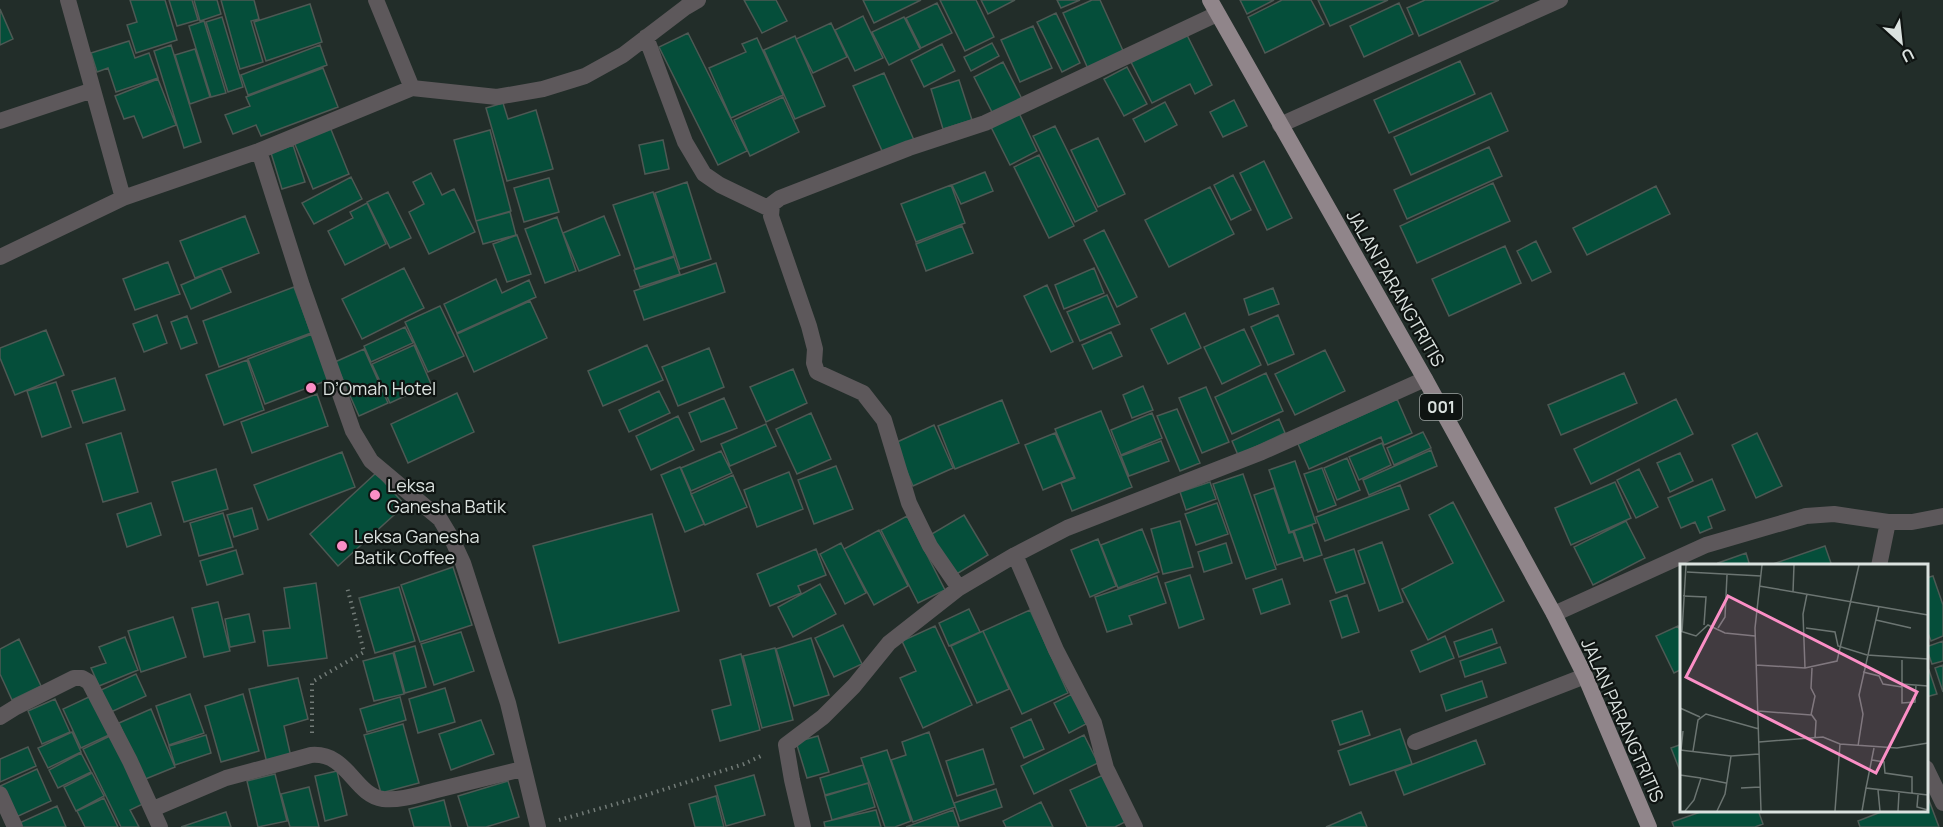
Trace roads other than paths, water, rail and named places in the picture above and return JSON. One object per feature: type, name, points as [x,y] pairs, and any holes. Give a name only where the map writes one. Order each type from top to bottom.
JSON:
[{"type":"main road","name":"JALAN PARANGTRITIS","points":[[1214,7],[1425,379],[1554,614],[1586,676],[1649,827]]},
{"type":"street","points":[[68,0],[123,198]]},
{"type":"street","points":[[376,0],[412,88]]},
{"type":"street","points":[[0,257],[123,198],[259,151],[412,88],[496,97],[543,89],[585,76],[623,55],[698,0]]},
{"type":"street","points":[[1280,125],[1560,0]]},
{"type":"street","points":[[959,588],[930,546],[909,503],[884,420],[863,393],[817,372],[814,363],[815,349],[809,326],[771,216],[772,204],[780,198],[909,148],[986,123],[1075,82],[1214,7]]},
{"type":"street","points":[[646,37],[685,142],[704,174],[720,185],[771,209]]},
{"type":"street","points":[[0,121],[93,90]]},
{"type":"street","points":[[259,151],[302,286],[353,431],[370,461],[440,519],[463,563],[508,703],[537,826]]},
{"type":"street","points":[[803,827],[786,745],[823,717],[854,686],[888,643],[959,588],[1067,528],[1262,452],[1425,379]]},
{"type":"street","points":[[1554,614],[1706,545],[1806,516],[1834,514],[1888,522],[1912,522],[1943,516]]},
{"type":"street","points":[[1880,564],[1888,522]]},
{"type":"street","points":[[1015,555],[1056,650],[1094,723],[1106,768],[1135,827]]},
{"type":"street","points":[[1415,742],[1586,676]]},
{"type":"street","points":[[0,717],[74,678],[82,678],[89,682],[130,760],[160,827]]},
{"type":"street","points":[[153,809],[226,778],[311,755],[324,754],[338,762],[370,794],[382,799],[403,798],[522,769]]},
{"type":"street","points":[[1928,772],[1943,803]]},
{"type":"street","points":[[0,794],[15,827]]},
{"type":"place","name":"D’Omah Hotel","points":[[311,388]]},
{"type":"place","name":"Leksa Ganesha Batik","points":[[375,495]]},
{"type":"place","name":"Leksa Ganesha Batik Coffee","points":[[342,546]]}]
